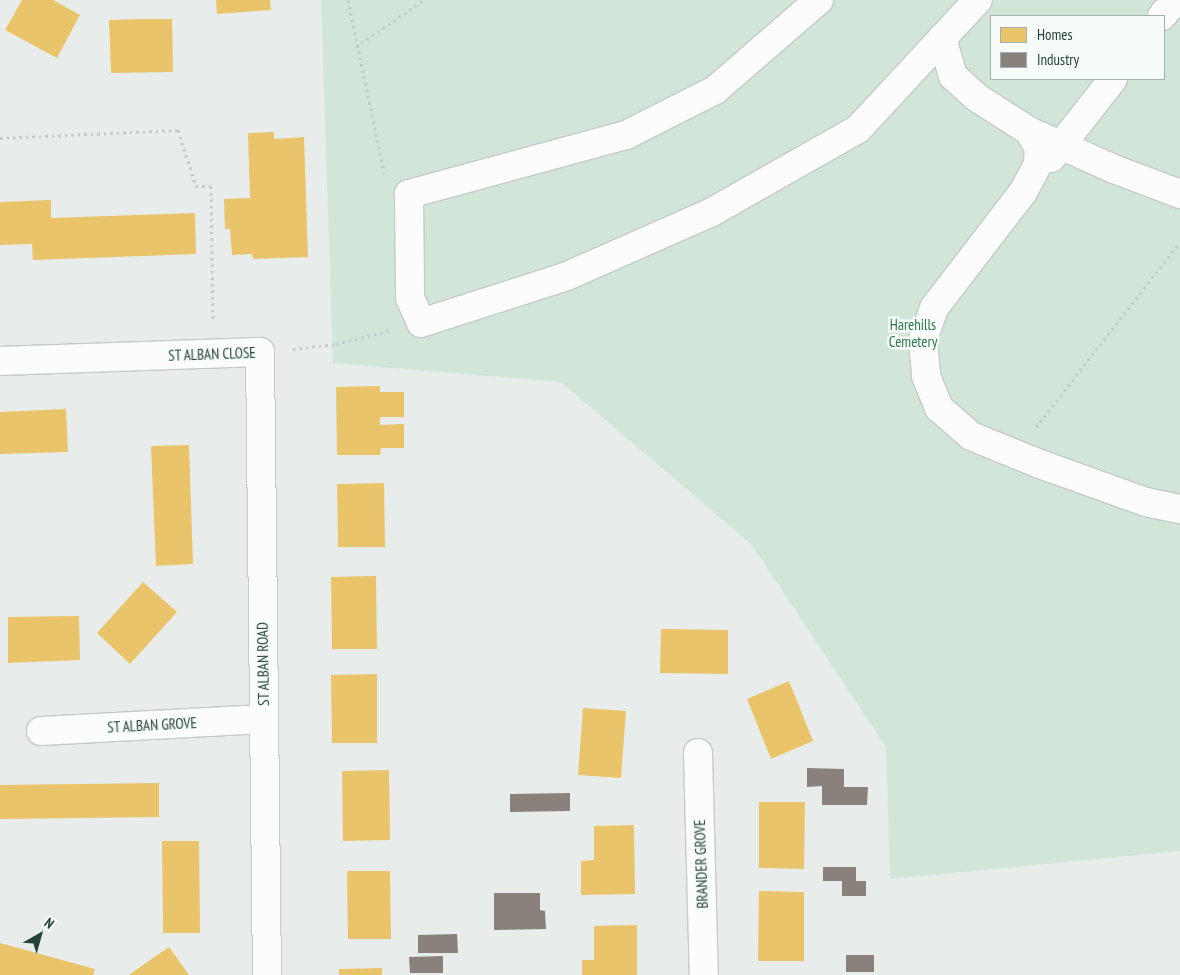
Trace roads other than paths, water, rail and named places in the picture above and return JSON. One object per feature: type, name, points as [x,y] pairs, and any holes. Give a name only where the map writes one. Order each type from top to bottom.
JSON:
[{"type":"street","points":[[819,0],[715,90],[626,135],[409,194],[410,298],[421,323],[567,276],[712,212],[858,129],[978,0]]},
{"type":"street","points":[[1163,15],[1175,0]]},
{"type":"street","points":[[942,38],[953,76],[976,97],[1029,131],[1180,194]]},
{"type":"street","points":[[1112,80],[934,308],[923,340],[926,376],[939,408],[971,436],[1146,502],[1180,509]]},
{"type":"street","points":[[1023,192],[1038,164],[1039,148],[1029,131]]},
{"type":"street","name":"ST ALBAN CLOSE","points":[[0,361],[260,352]]},
{"type":"street","name":"ST ALBAN ROAD","points":[[260,352],[267,975]]},
{"type":"street","name":"ST ALBAN GROVE","points":[[41,731],[264,718]]},
{"type":"street","name":"BRANDER GROVE","points":[[698,753],[704,975]]},
{"type":"park label","name":"Harehills Cemetery","points":[[913,332]]}]
